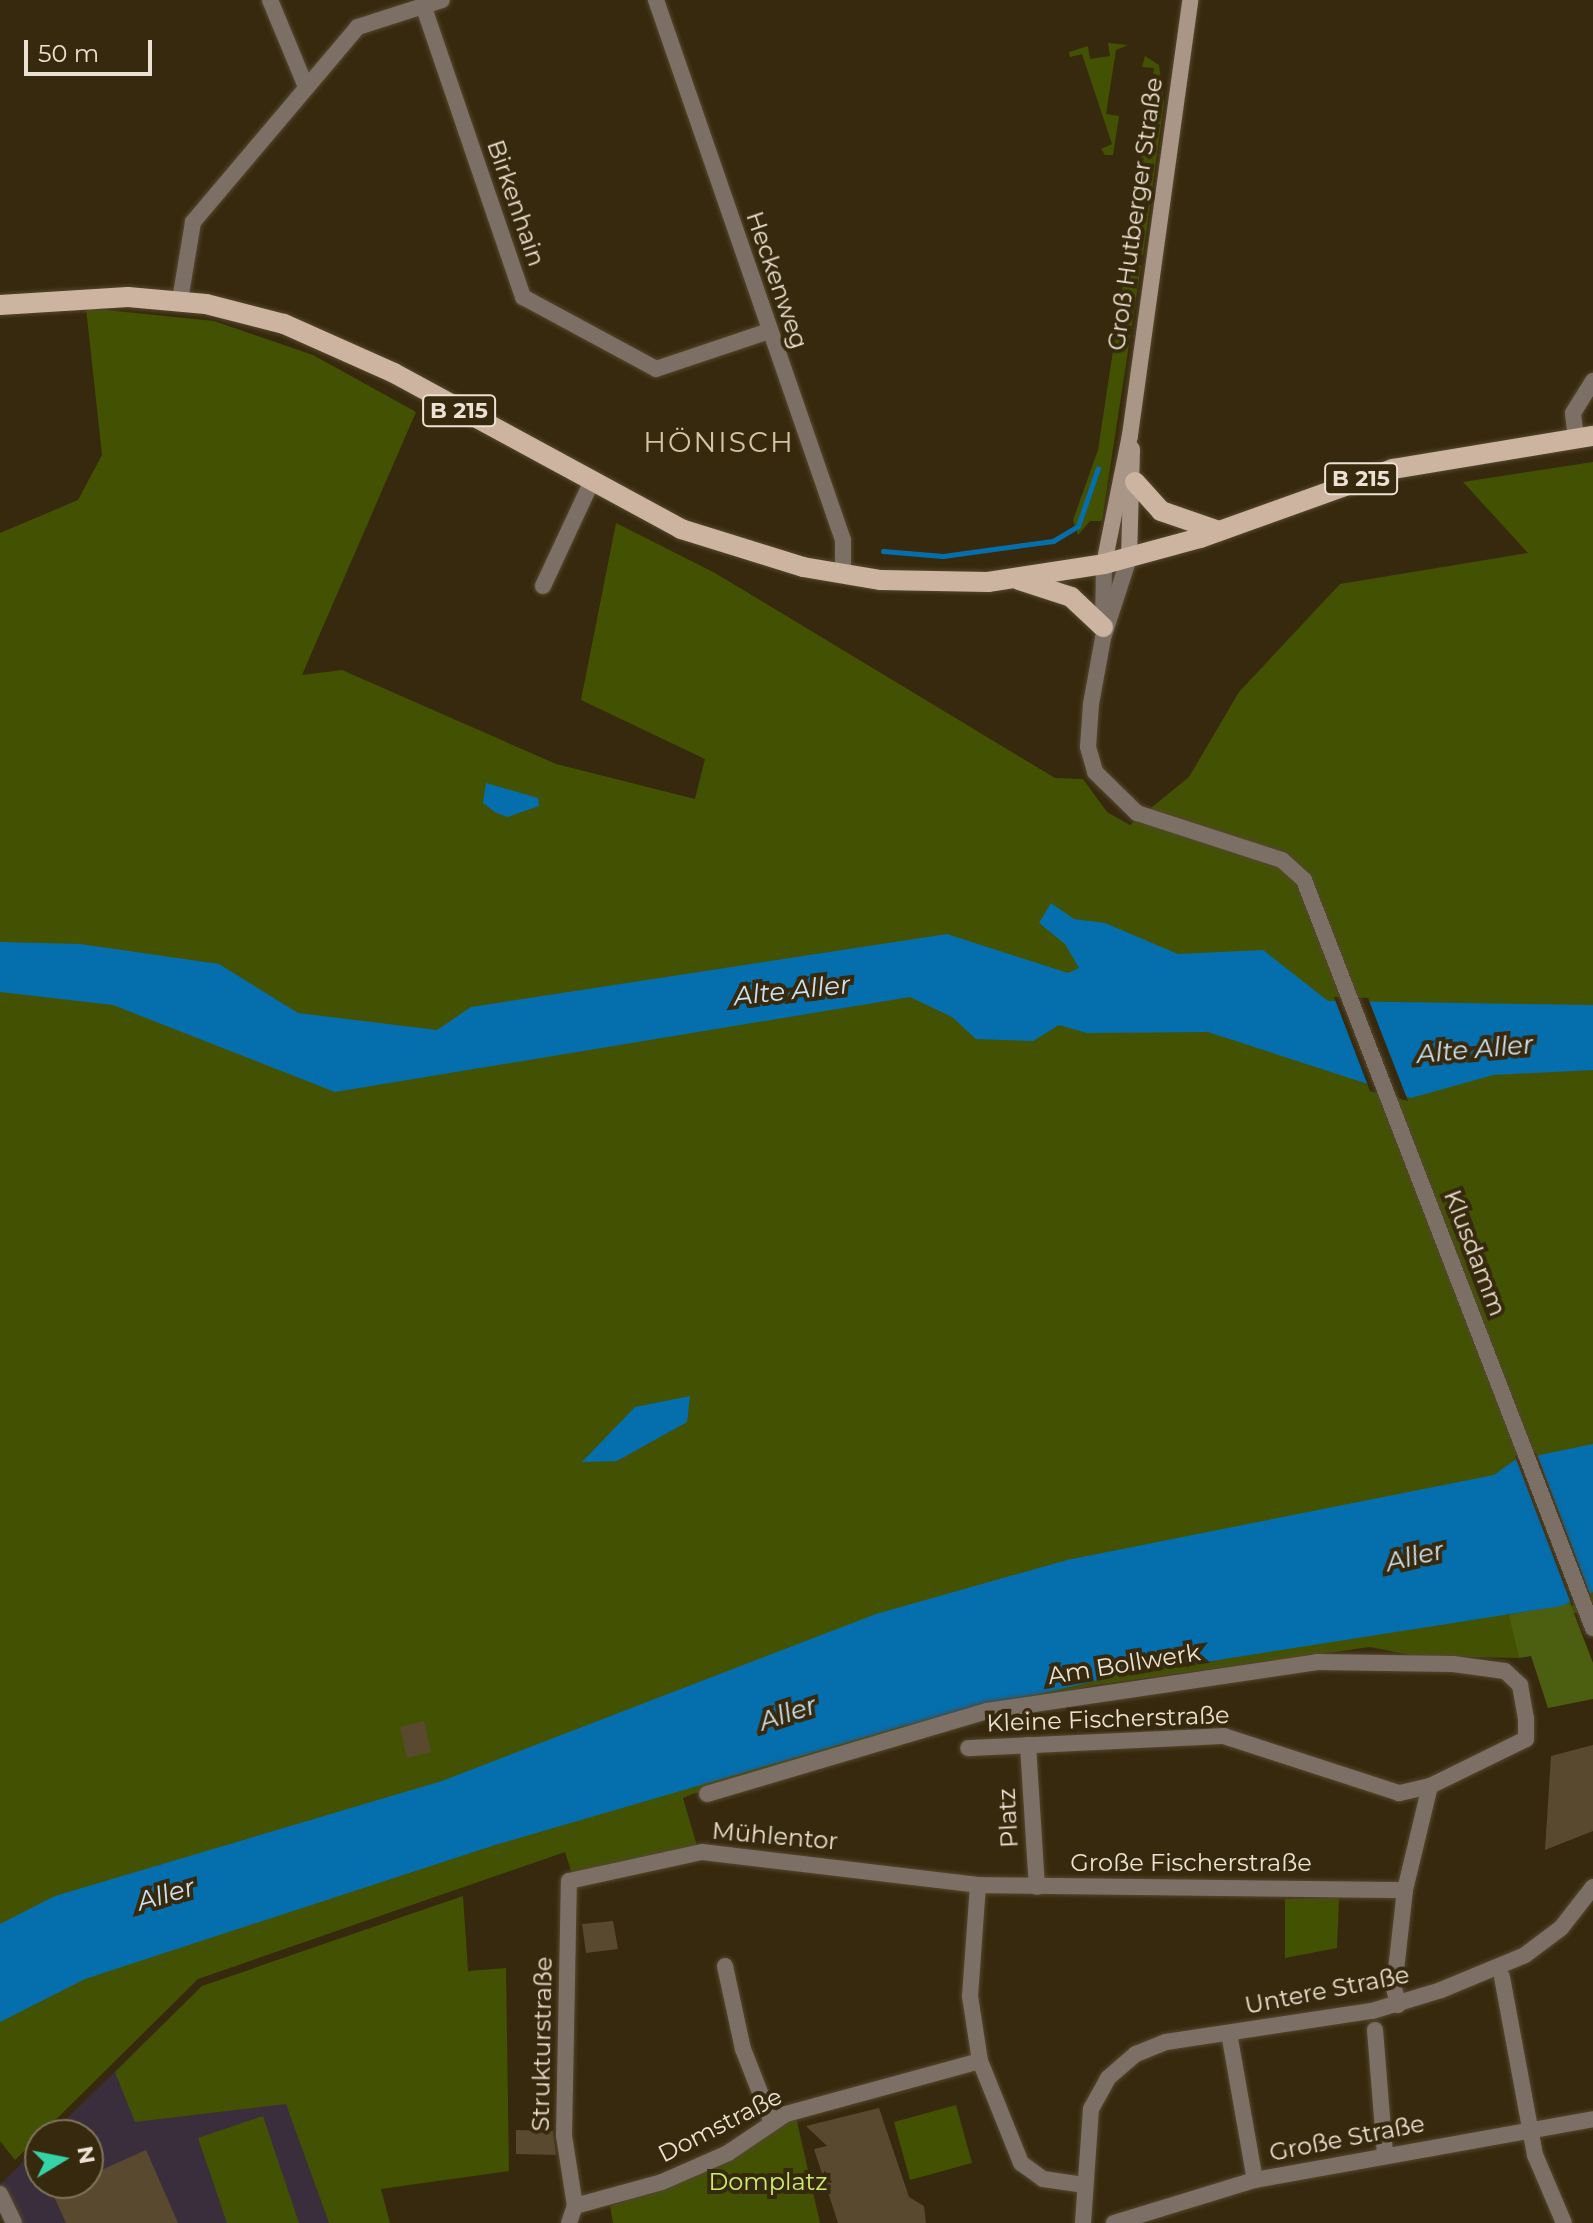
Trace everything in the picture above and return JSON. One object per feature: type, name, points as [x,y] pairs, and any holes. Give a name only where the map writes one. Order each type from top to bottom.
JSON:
[{"type":"main road","name":"Groß Hutberger Straße","points":[[1104,564],[1130,435],[1190,0]]},
{"type":"main road","name":"B 215","points":[[0,305],[128,297],[180,300],[284,324],[354,353],[590,485],[681,529],[843,575],[921,583],[1015,579],[1104,564],[1219,531],[1393,469],[1585,437]]},
{"type":"main road","name":"Groß Hutberger Straße","points":[[1129,558],[1135,482],[1130,435]]},
{"type":"main road","points":[[1135,482],[1161,511],[1219,531]]},
{"type":"main road","points":[[1015,579],[1071,597],[1103,632]]},
{"type":"street","points":[[270,0],[306,87]]},
{"type":"street","points":[[180,300],[193,222],[358,27],[442,0]]},
{"type":"street","name":"Heckenweg","points":[[656,0],[843,540],[843,575]]},
{"type":"street","name":"Birkenhain","points":[[423,5],[523,297],[656,369],[769,331]]},
{"type":"street","points":[[1585,437],[1573,413],[1593,381]]},
{"type":"street","points":[[543,586],[590,485]]},
{"type":"street","name":"Groß Hutberger Straße","points":[[1103,632],[1129,558]]},
{"type":"street","name":"Groß Hutberger Straße","points":[[1104,564],[1103,632],[1088,747],[1104,787],[1137,813],[1282,860],[1304,880],[1319,911]]},
{"type":"street","name":"Klusdamm","points":[[1319,911],[1593,1628]]},
{"type":"street","name":"Am Bollwerk","points":[[707,1794],[987,1711],[1317,1662],[1453,1664],[1505,1671],[1520,1685],[1526,1719]]},
{"type":"street","name":"Kleine Fischerstraße","points":[[968,1748],[1224,1736],[1399,1793],[1430,1786],[1526,1739],[1526,1719]]},
{"type":"street","name":"Platz","points":[[1028,1745],[1037,1887]]},
{"type":"street","points":[[1398,2005],[1394,1988],[1405,1890],[1430,1786]]},
{"type":"street","name":"Mühlentor","points":[[569,1881],[702,1852],[978,1885]]},
{"type":"street","name":"Strukturstraße","points":[[569,1881],[564,2136],[575,2206]]},
{"type":"street","name":"Große Fischerstraße","points":[[978,1885],[1266,1884],[1405,1890]]},
{"type":"street","points":[[978,1885],[970,1996],[980,2061],[1021,2163],[1043,2179],[1084,2185]]},
{"type":"street","name":"Untere Straße","points":[[1083,2223],[1086,2137],[1097,2095],[1122,2064],[1166,2042],[1398,2005],[1525,1955],[1561,1928],[1593,1887]]},
{"type":"street","points":[[725,1966],[743,2049],[772,2123]]},
{"type":"street","points":[[1502,1977],[1530,2129],[1564,2223]]},
{"type":"street","points":[[1375,2030],[1385,2155]]},
{"type":"street","points":[[1229,2033],[1255,2180]]},
{"type":"street","name":"Domstraße","points":[[575,2206],[662,2182],[728,2153],[786,2114],[980,2061]]},
{"type":"street","name":"Große Straße","points":[[1114,2223],[1255,2180],[1593,2119]]},
{"type":"street","points":[[0,2194],[14,2223]]},
{"type":"street","points":[[569,2223],[575,2206]]},
{"type":"shaded area","points":[[195,1993],[287,2104],[329,2223],[18,2223],[0,2185],[24,2161],[24,2199],[104,2199],[104,2119],[66,2119]]},
{"type":"green space","points":[[1108,43],[1128,45],[1116,50],[1106,114],[1119,116],[1113,155],[1105,155],[1101,149],[1112,144],[1082,54],[1070,57],[1069,52],[1088,46],[1090,59],[1110,56]]},
{"type":"green space","points":[[1145,56],[1159,65],[1164,103],[1143,255],[1127,252],[1154,68],[1142,67]]},
{"type":"green space","points":[[1127,258],[1141,266],[1102,521],[1090,521],[1078,535],[1073,520],[1098,450]]},
{"type":"green space","points":[[86,308],[214,321],[313,355],[416,412],[302,675],[342,670],[556,764],[695,799],[705,759],[581,700],[616,523],[715,573],[1055,778],[1083,779],[1107,812],[1130,825],[1189,777],[1239,692],[1340,584],[1528,553],[1463,482],[1593,462],[1593,1606],[1553,1622],[1513,1627],[1519,1658],[1416,1656],[1370,1647],[1089,1686],[693,1794],[683,1798],[697,1846],[572,1874],[565,1852],[198,1979],[56,2119],[24,2119],[24,2151],[15,2160],[0,2141],[0,533],[78,500],[102,455]]},
{"type":"green space","points":[[1570,1603],[1593,1663],[1593,1699],[1548,1708],[1531,1656],[1519,1658],[1509,1615]]},
{"type":"green space","points":[[463,1896],[468,1971],[506,1968],[509,2171],[381,2189],[390,2223],[329,2223],[286,2104],[135,2122],[115,2072],[202,1986]]},
{"type":"green space","points":[[1339,1898],[1337,1948],[1285,1958],[1285,1899]]},
{"type":"green space","points":[[956,2105],[972,2163],[910,2180],[894,2122]]},
{"type":"green space","points":[[263,2116],[299,2223],[227,2223],[198,2138]]},
{"type":"green space","name":"Domplatz","points":[[796,2117],[820,2223],[613,2223],[610,2206],[664,2189]]},
{"type":"water","points":[[486,783],[538,798],[539,806],[507,817],[495,812],[483,803]]},
{"type":"water","name":"Alte Aller","points":[[1051,903],[1074,919],[1105,923],[1178,954],[1263,950],[1328,1001],[1593,1005],[1593,1070],[1493,1075],[1411,1098],[1208,1032],[1087,1033],[1059,1025],[1033,1041],[976,1039],[952,1017],[910,997],[335,1092],[113,1005],[0,992],[0,942],[80,944],[219,964],[298,1013],[437,1030],[471,1007],[947,934],[1068,973],[1079,968],[1065,944],[1039,923]]},
{"type":"water","points":[[690,1396],[687,1422],[617,1461],[582,1462],[635,1407]]},
{"type":"water","name":"Aller","points":[[1593,1444],[1593,1592],[1561,1606],[1116,1676],[900,1727],[495,1845],[85,1979],[0,2022],[0,1924],[55,1896],[442,1781],[876,1614],[1067,1560],[1494,1475],[1515,1460]]},
{"type":"pier","points":[[1334,997],[1368,998],[1408,1101],[1370,1091]]},
{"type":"pier","points":[[1536,1452],[1591,1597],[1572,1606],[1515,1456]]},
{"type":"building","points":[[424,1721],[431,1752],[407,1758],[400,1727]]},
{"type":"building","points":[[1593,1745],[1593,1831],[1545,1850],[1551,1756]]},
{"type":"building","points":[[613,1921],[618,1949],[586,1953],[582,1924]]},
{"type":"building","points":[[879,2108],[909,2197],[924,2206],[926,2223],[838,2223],[814,2149],[827,2146],[806,2126]]},
{"type":"building","points":[[516,2130],[553,2131],[556,2155],[516,2154]]},
{"type":"building","points":[[146,2150],[178,2223],[66,2223],[55,2199],[104,2199],[104,2169]]},
{"type":"waterway","points":[[883,551],[943,556],[1053,541],[1078,526],[1098,468]]},
{"type":"district","name":"HÖNISCH","points":[[719,442]]}]
